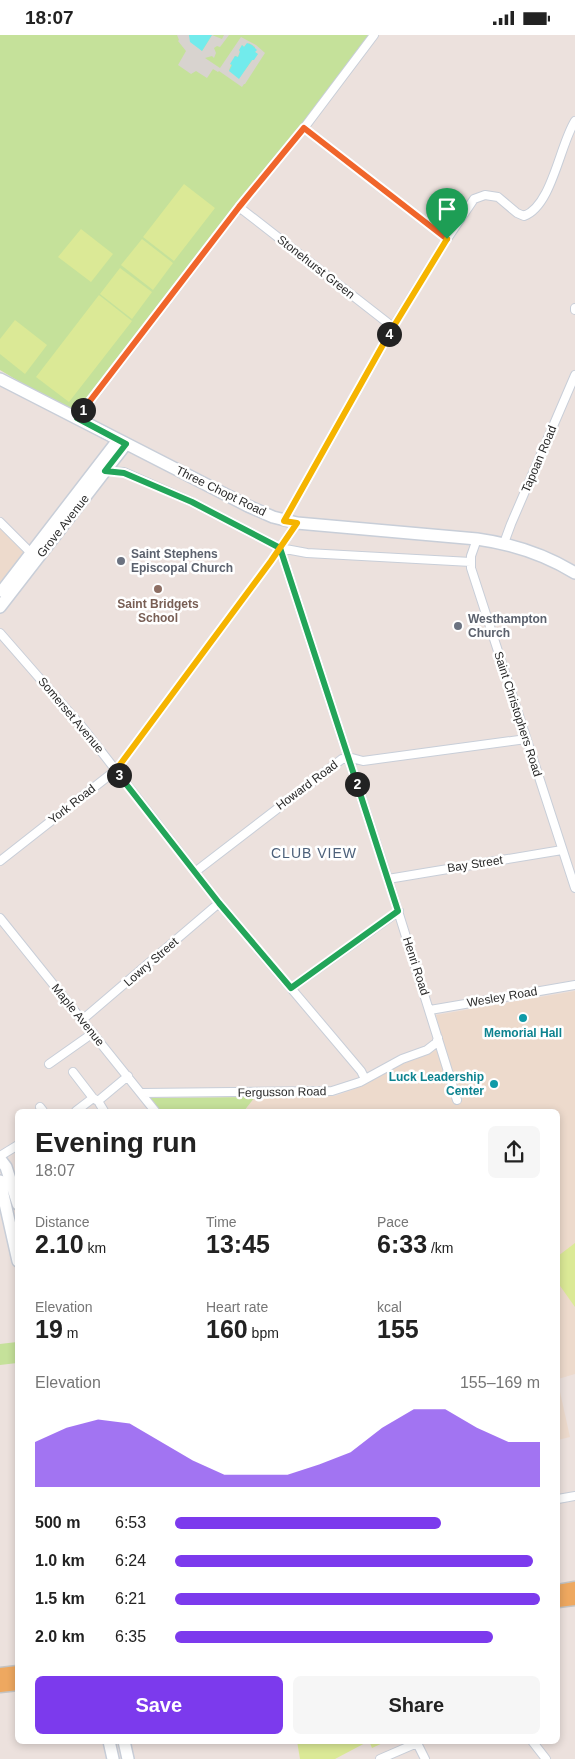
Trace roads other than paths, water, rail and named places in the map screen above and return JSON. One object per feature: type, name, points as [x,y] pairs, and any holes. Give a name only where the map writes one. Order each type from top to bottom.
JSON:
[{"type":"main road","name":"Three Chopt Road","points":[[0,379],[248,506],[284,521],[504,543],[538,554],[575,573]]},
{"type":"main road","name":"Grove Avenue","points":[[0,595],[105,471],[122,442]]},
{"type":"main road","name":"Grove Avenue","points":[[0,607],[34,556],[122,442]]},
{"type":"main road","points":[[0,1158],[6,1167],[15,1195]]},
{"type":"main road","points":[[0,1181],[15,1248]]},
{"type":"main road","points":[[560,1591],[575,1588]]},
{"type":"main road","points":[[560,1601],[575,1599]]},
{"type":"main road","points":[[0,1674],[15,1672]]},
{"type":"main road","points":[[0,1686],[15,1684]]},
{"type":"main road","points":[[110,1744],[113,1759]]},
{"type":"main road","points":[[125,1744],[128,1759]]},
{"type":"street","points":[[77,418],[239,207],[304,128],[374,35]]},
{"type":"street","points":[[284,521],[393,327],[474,199],[485,195],[498,197],[516,213],[524,216],[530,214],[542,199],[556,173],[569,131],[575,121]]},
{"type":"street","points":[[304,128],[447,239]]},
{"type":"street","name":"Stonehurst Green","points":[[239,207],[393,327]]},
{"type":"street","name":"Tapoan Road","points":[[504,543],[575,375]]},
{"type":"street","points":[[105,471],[124,473],[192,502],[280,548],[306,553],[471,562]]},
{"type":"street","points":[[0,522],[34,556]]},
{"type":"street","name":"York Road","points":[[0,861],[116,770],[297,523]]},
{"type":"street","name":"Saint Christophers Road","points":[[477,539],[471,557],[471,569],[575,888]]},
{"type":"street","name":"Henri Road","points":[[280,548],[430,1009],[456,1101]]},
{"type":"street","name":"Somerset Avenue","points":[[0,633],[84,728],[219,903],[361,1071],[365,1079]]},
{"type":"street","name":"Howard Road","points":[[195,872],[342,759],[349,758],[363,761],[526,739]]},
{"type":"street","name":"Bay Street","points":[[388,879],[562,850]]},
{"type":"street","name":"Lowry Street","points":[[82,1020],[219,903]]},
{"type":"street","points":[[291,988],[398,911]]},
{"type":"street","name":"Maple Avenue","points":[[1,920],[154,1109]]},
{"type":"street","name":"Wesley Road","points":[[430,1009],[575,985]]},
{"type":"street","points":[[49,1064],[93,1033]]},
{"type":"street","name":"Fergusson Road","points":[[142,1093],[332,1091],[365,1079],[402,1059],[427,1051],[436,1043],[438,1038]]},
{"type":"street","points":[[73,1072],[96,1099],[102,1109]]},
{"type":"street","points":[[79,1109],[128,1076]]},
{"type":"street","points":[[0,1158],[15,1147]]},
{"type":"street","points":[[560,1499],[575,1496]]},
{"type":"street","points":[[380,1759],[413,1744]]},
{"type":"street","points":[[418,1744],[425,1759]]},
{"type":"street","points":[[534,1744],[546,1759]]},
{"type":"water","points":[[189,35],[212,35],[202,51],[190,42]]},
{"type":"water","points":[[247,43],[257,50],[255,52],[258,54],[239,79],[229,71],[232,65],[230,64],[235,56],[238,57],[242,45],[244,47]]},
{"type":"place","name":"Saint Stephens Episcopal Church","points":[[121,561]]},
{"type":"place","name":"Saint Bridgets School","points":[[158,589]]},
{"type":"place","name":"Westhampton Church","points":[[458,626]]},
{"type":"place","name":"Memorial Hall","points":[[523,1018]]},
{"type":"place","name":"Luck Leadership Center","points":[[494,1084]]},
{"type":"district","name":"CLUB VIEW","points":[[314,853]]}]
